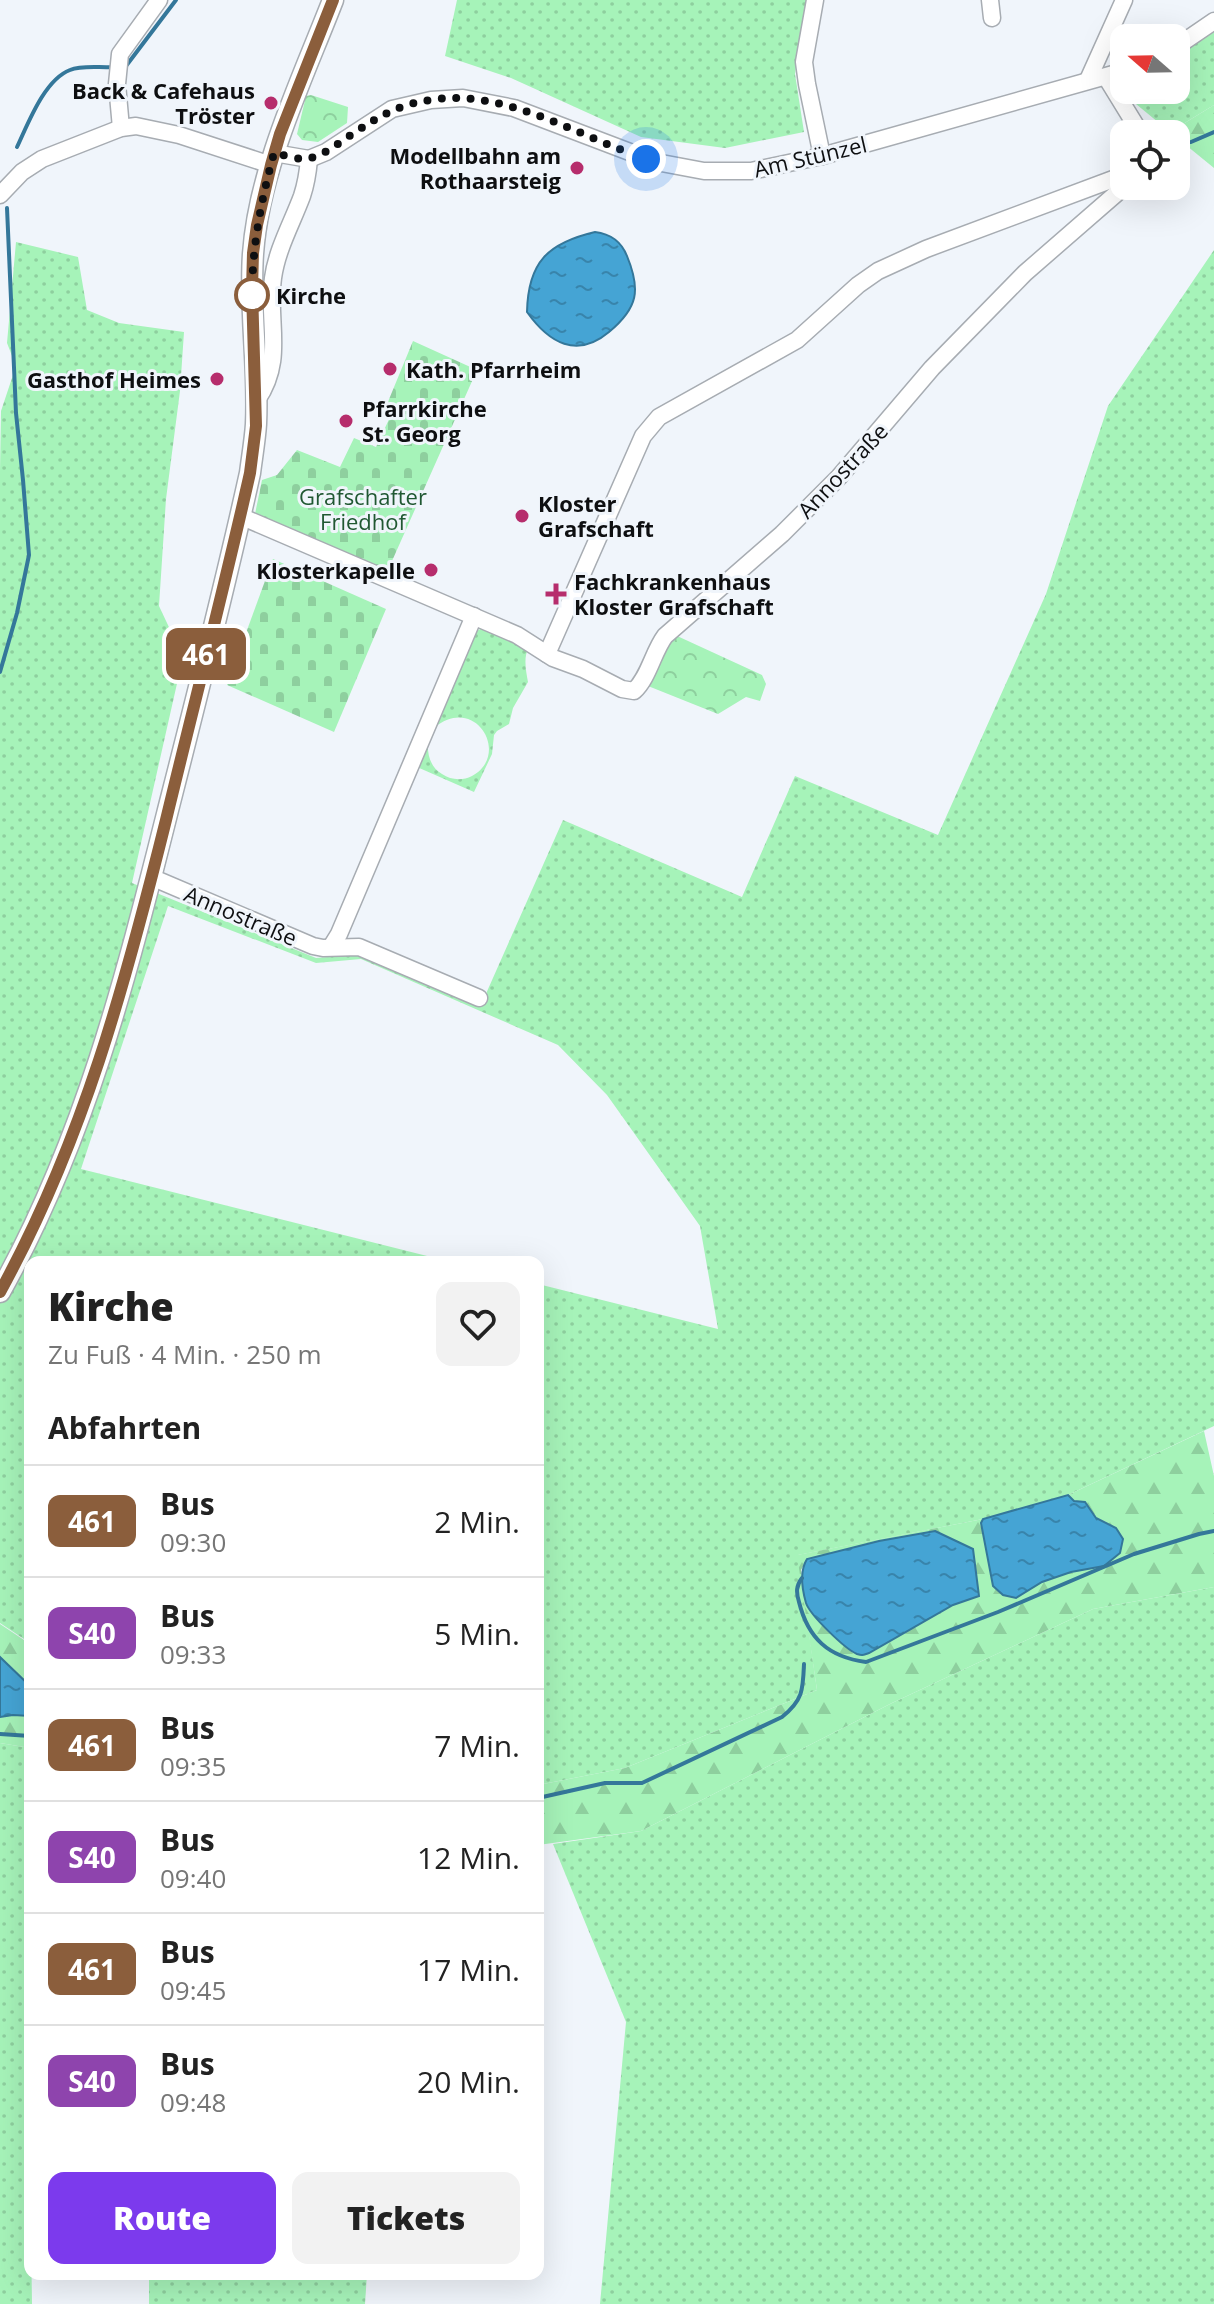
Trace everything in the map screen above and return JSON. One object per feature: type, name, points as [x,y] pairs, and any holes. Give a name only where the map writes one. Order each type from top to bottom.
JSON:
[{"type":"street","points":[[121,128],[119,65],[123,48],[159,0]]},
{"type":"street","points":[[0,1292],[42,1212],[79,1123],[138,930],[240,516],[256,426],[253,253],[272,159],[333,0]]},
{"type":"street","points":[[815,0],[804,62],[822,156]]},
{"type":"street","points":[[990,0],[992,18]]},
{"type":"street","points":[[1088,80],[1124,0]]},
{"type":"street","points":[[1190,37],[1214,21]]},
{"type":"street","name":"Am Stünzel","points":[[309,159],[326,152],[392,109],[431,100],[463,98],[514,108],[637,156],[693,170],[751,171],[822,156],[1110,76]]},
{"type":"street","points":[[1106,77],[1132,120]]},
{"type":"street","points":[[2,188],[42,159],[121,128],[136,126],[272,159],[309,159],[303,194],[275,268],[272,285],[273,363],[266,387],[257,400]]},
{"type":"street","points":[[547,654],[643,436],[659,417],[797,340],[878,271],[926,249],[1110,180]]},
{"type":"street","name":"Annostraße","points":[[240,516],[517,635],[547,654],[615,686],[634,691],[665,636],[782,534],[839,477],[932,368],[1005,293],[1110,199]]},
{"type":"street","points":[[331,947],[474,616]]},
{"type":"street","name":"Annostraße","points":[[151,877],[309,944],[323,948],[359,947],[479,998]]},
{"type":"green space","points":[[457,0],[806,0],[795,74],[804,132],[725,148],[641,137],[511,78],[445,56]]},
{"type":"green space","points":[[1214,28],[1214,105],[1190,120],[1155,120],[1136,104],[1190,104],[1190,44]]},
{"type":"green space","points":[[306,96],[348,107],[347,123],[318,142],[302,140],[297,134]]},
{"type":"green space","points":[[1214,105],[1214,168],[1190,148],[1190,120]]},
{"type":"green space","points":[[16,242],[78,257],[87,310],[119,323],[184,332],[166,499],[159,606],[183,657],[132,883],[316,958],[361,954],[481,1005],[563,820],[742,897],[795,776],[938,835],[1046,594],[1108,406],[1214,250],[1214,1426],[1068,1495],[983,1519],[798,1555],[817,1690],[625,1768],[544,1784],[544,1286],[718,1329],[700,1226],[607,1095],[558,1045],[361,959],[316,963],[168,906],[81,1169],[427,1256],[24,1256],[24,1639],[0,1623],[0,471],[1,411],[16,366],[7,343]]},
{"type":"green space","name":"Grafschafter Friedhof","points":[[413,341],[477,370],[388,570],[255,514],[262,480],[277,475],[297,450],[340,467],[354,438],[376,447],[392,413],[385,409]]},
{"type":"green space","points":[[273,559],[386,609],[334,732],[227,685]]},
{"type":"green space","points":[[483,628],[529,647],[526,660],[528,682],[513,708],[509,724],[494,735],[492,754],[474,792],[417,767],[428,741],[432,764],[445,776],[464,779],[483,767],[488,755],[488,743],[484,731],[475,722],[464,718],[450,719],[435,727],[476,631]]},
{"type":"green space","points":[[675,635],[762,675],[766,684],[760,701],[746,697],[718,714],[648,686],[659,655]]},
{"type":"green space","points":[[1204,1431],[1214,1476],[1214,1587],[1093,1609],[892,1703],[641,1831],[544,1844],[544,1784],[625,1768],[817,1690],[797,1555],[983,1519],[981,1523],[1016,1598],[1041,1582],[1071,1572],[1106,1522],[1096,1518],[1085,1502],[1074,1501],[1068,1495]],"holes":[[[935,1531],[948,1538],[979,1596],[853,1652],[807,1606],[801,1570],[807,1559]]]},
{"type":"green space","points":[[1214,1587],[1214,2304],[600,2304],[626,2022],[553,1844],[641,1831],[892,1703],[1093,1609]]},
{"type":"green space","points":[[0,1624],[24,1640],[24,1680],[0,1657]]},
{"type":"green space","points":[[24,1716],[24,1747],[0,1743],[0,1717]]},
{"type":"green space","points":[[0,1743],[24,1747],[24,2280],[32,2280],[32,2304],[0,2304]]},
{"type":"green space","points":[[149,2280],[367,2280],[365,2304],[149,2304]]},
{"type":"water","points":[[595,232],[615,239],[625,251],[634,279],[634,298],[619,323],[597,340],[586,345],[564,344],[545,332],[527,312],[531,280],[544,257],[553,249]]},
{"type":"water","points":[[1068,1495],[1074,1501],[1085,1502],[1096,1518],[1116,1528],[1123,1539],[1120,1553],[1104,1566],[1071,1572],[1042,1582],[1016,1598],[1003,1595],[993,1586],[981,1523],[983,1519]]},
{"type":"water","points":[[935,1531],[973,1549],[979,1596],[953,1605],[862,1655],[837,1639],[806,1603],[802,1581],[807,1559]]},
{"type":"water","points":[[0,1657],[24,1680],[24,1716],[0,1717]]},
{"type":"waterway","points":[[123,66],[176,0]]},
{"type":"waterway","points":[[17,147],[38,104],[61,75],[80,68],[114,67]]},
{"type":"waterway","points":[[1190,142],[1214,132]]},
{"type":"waterway","points":[[0,672],[29,555],[16,413],[7,208]]},
{"type":"waterway","points":[[802,1578],[798,1598],[814,1635],[841,1656],[866,1662],[998,1612],[1134,1554],[1214,1531]]},
{"type":"waterway","points":[[544,1797],[605,1783],[642,1783],[782,1717],[800,1694],[804,1664]]},
{"type":"waterway","points":[[0,1734],[24,1736]]},
{"type":"bus line","name":"461","points":[[0,1292],[42,1212],[79,1123],[138,930],[250,473],[257,400],[252,290],[257,225],[280,134],[333,0]]},
{"type":"place","name":"Back & Cafehaus Tröster","points":[[271,103]]},
{"type":"place","name":"Modellbahn am Rothaarsteig","points":[[577,168]]},
{"type":"place","name":"Kirche","points":[[252,295]]},
{"type":"place","name":"Kath. Pfarrheim","points":[[390,369]]},
{"type":"place","name":"Gasthof Heimes","points":[[217,379]]},
{"type":"place","name":"Pfarrkirche St. Georg","points":[[346,421]]},
{"type":"place","name":"Kloster Grafschaft","points":[[522,516]]},
{"type":"place","name":"Klosterkapelle","points":[[431,570]]},
{"type":"place","name":"Fachkrankenhaus Kloster Grafschaft","points":[[556,594]]},
{"type":"route","points":[[252,295],[257,225],[274,153],[309,159],[326,152],[392,109],[445,98],[483,100],[533,114],[646,159]]}]
